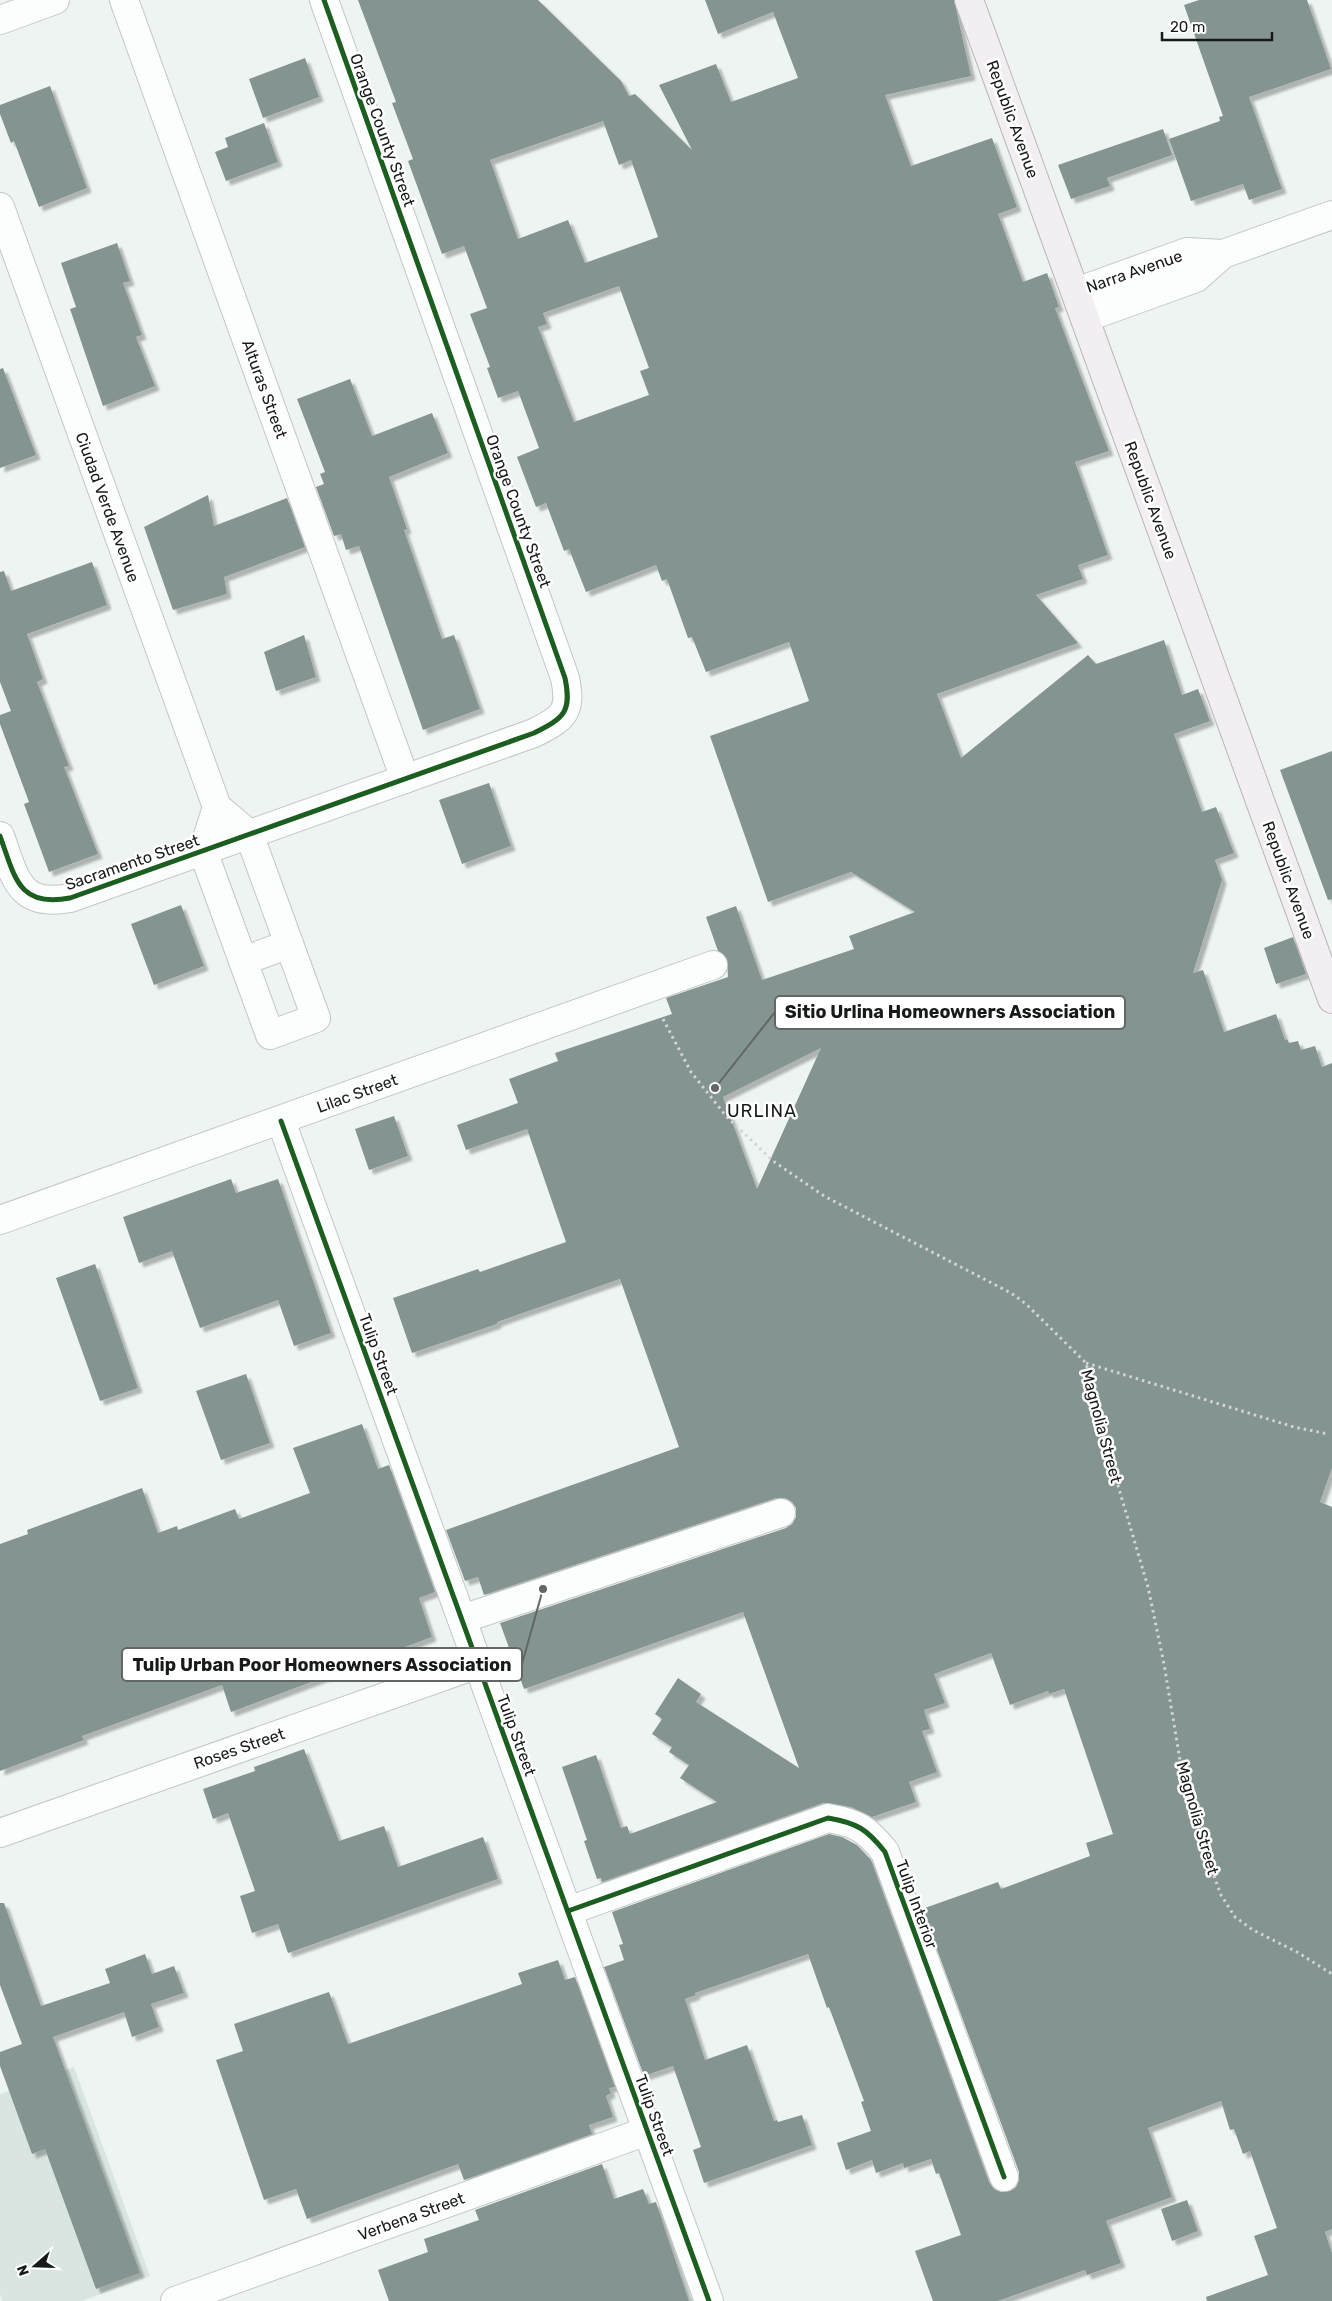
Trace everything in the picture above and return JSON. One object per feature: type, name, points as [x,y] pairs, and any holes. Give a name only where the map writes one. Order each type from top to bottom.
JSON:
[{"type":"main road","name":"Republic Avenue","points":[[969,0],[1332,999]]},
{"type":"street","points":[[0,20],[55,0]]},
{"type":"street","name":"Alturas Street","points":[[124,0],[405,779]]},
{"type":"street","name":"Orange County Street","points":[[249,834],[550,725],[564,714],[569,698],[565,678],[324,0]]},
{"type":"street","name":"Ciudad Verde Avenue","points":[[0,208],[216,807]]},
{"type":"street","name":"Narra Avenue","points":[[1085,318],[1196,278],[1223,254],[1332,215]]},
{"type":"street","name":"Narra Avenue","points":[[1076,292],[1187,252],[1223,254]]},
{"type":"street","points":[[216,807],[249,834],[316,1018],[270,1035],[203,850],[216,807]]},
{"type":"street","name":"Sacramento Street","points":[[0,836],[14,874],[24,889],[35,898],[52,901],[70,898],[249,834]]},
{"type":"street","points":[[243,961],[289,944]]},
{"type":"street","name":"Lilac Street","points":[[0,1220],[713,965]]},
{"type":"street","name":"Tulip Street","points":[[280,1121],[710,2301]]},
{"type":"street","points":[[462,1619],[781,1513]]},
{"type":"street","name":"Roses Street","points":[[0,1833],[478,1664]]},
{"type":"street","name":"Tulip Interior","points":[[568,1911],[828,1818],[851,1822],[870,1834],[885,1852],[1004,2177]]},
{"type":"street","name":"Verbena Street","points":[[175,2301],[647,2130]]},
{"type":"path","points":[[1086,1363],[1294,1427],[1328,1434]]},
{"type":"shaded area","points":[[74,2067],[150,2276],[82,2301],[2,2301],[0,2295],[0,2094]]},
{"type":"building","points":[[358,0],[538,0],[621,81],[629,96],[635,94],[692,150],[659,85],[716,64],[731,102],[798,78],[773,12],[718,34],[705,0],[954,0],[971,76],[885,95],[911,166],[992,138],[1017,207],[998,214],[1023,282],[1047,273],[1059,307],[1055,308],[1109,451],[1075,462],[1108,555],[1078,565],[1083,579],[1036,595],[1078,643],[937,694],[961,758],[1088,655],[1096,664],[1164,640],[1182,695],[1198,689],[1210,721],[1174,734],[1202,812],[1216,807],[1234,853],[1215,860],[1222,880],[1193,973],[1203,970],[1224,1032],[1276,1014],[1285,1040],[1287,1039],[1289,1043],[1298,1041],[1301,1050],[1315,1046],[1322,1067],[1332,1063],[1332,1468],[1320,1502],[1332,1507],[1332,2229],[1325,2232],[1332,2253],[1332,2301],[1207,2301],[1206,2297],[1268,2275],[1254,2236],[1277,2228],[1250,2151],[1243,2154],[1234,2129],[1230,2130],[1221,2101],[1148,2128],[1172,2197],[1106,2221],[1121,2263],[1087,2275],[1085,2270],[998,2301],[933,2301],[915,2251],[961,2235],[939,2173],[936,2174],[931,2159],[904,2168],[903,2163],[876,2173],[872,2160],[846,2170],[837,2143],[871,2131],[861,2102],[864,2101],[808,1954],[695,1993],[696,1995],[685,1999],[705,2060],[747,2045],[774,2121],[777,2120],[778,2122],[802,2115],[812,2145],[704,2183],[693,2150],[701,2147],[673,2066],[644,2076],[604,1967],[624,1960],[619,1945],[623,1944],[612,1912],[829,1834],[842,1837],[857,1845],[871,1860],[989,2182],[994,2189],[1001,2192],[1010,2191],[1016,2187],[1019,2180],[1019,2172],[922,1909],[998,1882],[1001,1889],[1090,1856],[1086,1843],[1113,1834],[1064,1689],[1049,1694],[1048,1691],[1010,1705],[991,1653],[934,1674],[945,1703],[924,1710],[930,1729],[922,1731],[937,1772],[909,1782],[916,1802],[872,1817],[851,1807],[823,1803],[602,1882],[601,1878],[597,1879],[584,1841],[587,1840],[562,1767],[596,1755],[621,1828],[627,1826],[630,1834],[717,1802],[680,1778],[689,1765],[669,1752],[672,1747],[652,1734],[662,1719],[655,1714],[678,1678],[701,1694],[696,1702],[799,1768],[743,1612],[524,1689],[500,1623],[786,1528],[792,1524],[796,1517],[796,1508],[792,1502],[785,1498],[776,1498],[484,1595],[478,1577],[465,1581],[446,1530],[679,1447],[620,1279],[412,1353],[393,1298],[478,1269],[480,1272],[566,1242],[527,1129],[466,1150],[457,1125],[518,1103],[509,1079],[558,1061],[555,1053],[672,1014],[666,998],[728,977],[727,959],[718,951],[706,917],[736,906],[762,980],[854,949],[849,936],[915,912],[851,872],[768,902],[710,736],[809,701],[789,642],[706,672],[692,637],[688,638],[667,579],[662,581],[656,565],[586,592],[569,549],[564,551],[546,503],[536,507],[517,457],[539,448],[518,391],[498,398],[487,368],[490,367],[470,314],[487,308],[464,246],[442,254],[408,161],[413,159],[392,103],[396,102]],"holes":[[[603,121],[619,165],[631,160],[658,237],[585,263],[568,220],[518,239],[490,160]],[[619,286],[649,368],[640,371],[649,395],[574,422],[538,327],[547,324],[543,313]],[[821,1048],[757,1189],[723,1097]]]},
{"type":"building","points":[[1199,0],[1307,0],[1331,69],[1249,97],[1282,189],[1249,200],[1243,184],[1191,201],[1169,139],[1220,121],[1219,117],[1223,116],[1184,5]]},
{"type":"building","points":[[305,58],[319,97],[263,118],[249,79]]},
{"type":"building","points":[[50,86],[87,188],[39,207],[14,141],[11,143],[0,114],[0,105]]},
{"type":"building","points":[[264,123],[278,162],[226,181],[215,152],[228,147],[225,138]]},
{"type":"building","points":[[1163,129],[1172,155],[1107,178],[1110,186],[1071,199],[1058,165]]},
{"type":"building","points":[[117,243],[130,281],[123,283],[142,335],[136,337],[155,386],[103,406],[70,309],[76,307],[61,263]]},
{"type":"building","points":[[3,368],[36,455],[0,468],[0,369]]},
{"type":"building","points":[[350,379],[372,436],[432,413],[448,453],[389,477],[407,529],[404,530],[442,639],[454,635],[480,709],[423,730],[359,546],[346,550],[341,534],[334,536],[316,487],[324,484],[320,474],[325,472],[297,399]]},
{"type":"building","points":[[208,495],[214,526],[287,498],[305,547],[224,577],[227,594],[173,610],[144,527]]},
{"type":"building","points":[[92,562],[107,605],[27,634],[43,679],[37,682],[69,766],[64,767],[98,854],[49,872],[24,804],[29,802],[0,724],[0,715],[11,711],[0,682],[0,572],[4,571],[11,591]]},
{"type":"building","points":[[304,635],[316,677],[276,691],[264,652]]},
{"type":"building","points":[[1332,751],[1332,899],[1328,900],[1280,770]]},
{"type":"building","points":[[489,783],[511,846],[462,864],[439,800]]},
{"type":"building","points":[[181,905],[204,966],[154,985],[131,924]]},
{"type":"building","points":[[1293,937],[1306,974],[1276,984],[1264,948]]},
{"type":"building","points":[[394,1116],[408,1156],[369,1170],[355,1129]]},
{"type":"building","points":[[231,1179],[236,1193],[278,1179],[331,1333],[294,1346],[278,1300],[200,1328],[172,1251],[139,1263],[123,1217]]},
{"type":"building","points":[[95,1264],[138,1388],[100,1401],[56,1278]]},
{"type":"building","points":[[246,1374],[270,1443],[221,1460],[196,1391]]},
{"type":"building","points":[[362,1424],[378,1469],[389,1465],[435,1592],[419,1598],[432,1637],[231,1712],[222,1685],[82,1736],[84,1740],[0,1771],[0,1544],[28,1534],[27,1530],[142,1488],[158,1533],[177,1526],[178,1530],[235,1509],[239,1519],[310,1493],[293,1448]]},
{"type":"building","points":[[304,1749],[339,1841],[384,1826],[398,1867],[483,1837],[498,1879],[288,1953],[278,1924],[252,1933],[240,1896],[255,1891],[228,1813],[213,1819],[203,1789],[255,1771],[254,1767]]},
{"type":"building","points":[[0,1903],[4,1903],[41,2006],[110,1983],[105,1969],[145,1954],[152,1974],[174,1966],[184,1993],[151,2004],[159,2027],[132,2037],[124,2012],[53,2037],[140,2273],[96,2289],[45,2149],[32,2154],[0,2066],[0,2052],[22,2044],[0,1985]]},
{"type":"building","points":[[558,1960],[565,1980],[575,1977],[615,2087],[609,2088],[611,2093],[606,2096],[613,2117],[589,2125],[592,2134],[464,2180],[458,2164],[307,2219],[296,2189],[264,2200],[216,2060],[243,2051],[234,2024],[329,1992],[348,2044],[522,1984],[518,1973]]},
{"type":"building","points":[[602,2164],[614,2199],[643,2189],[649,2204],[656,2202],[689,2301],[389,2301],[378,2270],[428,2252],[424,2239],[479,2220],[475,2210]]},
{"type":"building","points":[[1187,2200],[1198,2231],[1172,2241],[1161,2209]]},
{"type":"cycle path","points":[[0,836],[15,876],[29,894],[53,900],[70,898],[534,733],[559,718],[566,706],[567,690],[565,678],[324,0]]},
{"type":"cycle path","points":[[281,1121],[709,2301]]},
{"type":"cycle path","points":[[568,1911],[828,1818],[847,1822],[861,1828],[885,1852],[1004,2177]]},
{"type":"place","name":"Sitio Urlina Homeowners Association","points":[[715,1088]]},
{"type":"place","name":"Tulip Urban Poor Homeowners Association","points":[[543,1589]]},
{"type":"district","name":"URLINA","points":[[762,1111]]}]
